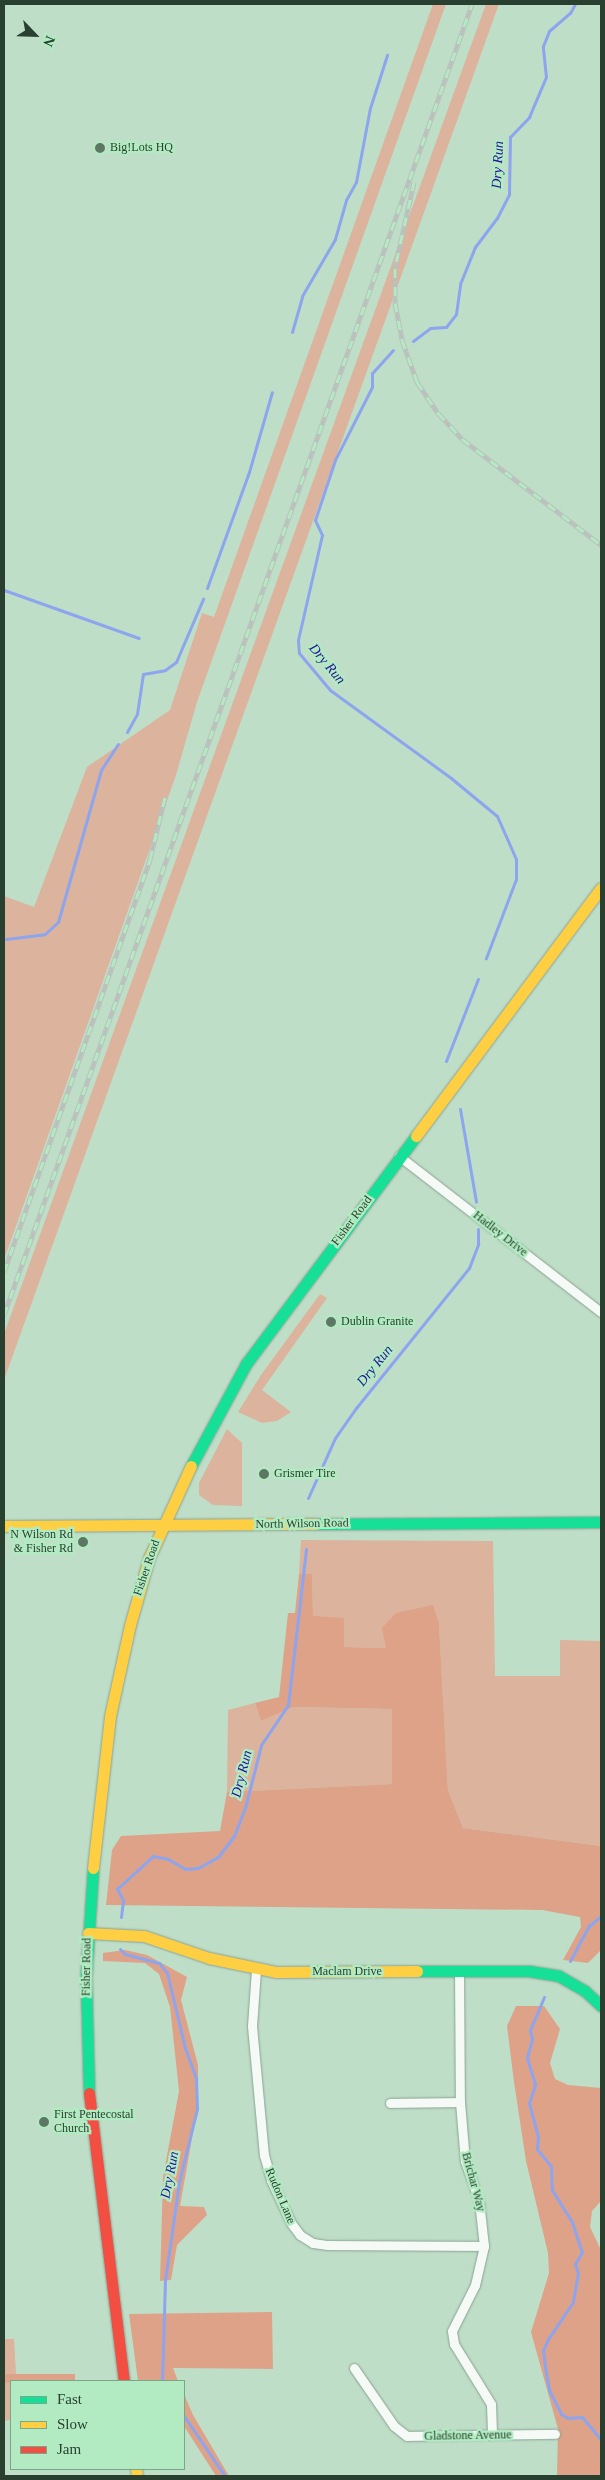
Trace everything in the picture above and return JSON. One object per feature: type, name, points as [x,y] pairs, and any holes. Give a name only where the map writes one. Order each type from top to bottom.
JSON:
[{"type":"main road","name":"Fisher Road","points":[[124,2380],[93,2141],[87,2065],[88,1933],[94,1847],[110,1716],[138,1592],[162,1526],[206,1433],[246,1364],[399,1156],[601,888]]},
{"type":"main road","name":"North Wilson Road","points":[[4,1526],[601,1522]]},
{"type":"main road","name":"Maclam Drive","points":[[88,1933],[144,1936],[256,1970],[530,1971],[559,1976],[585,1991],[601,2006]]},
{"type":"street","name":"Hadley Drive","points":[[399,1156],[601,1312]]},
{"type":"street","name":"Rudon Lane","points":[[256,1970],[252,2026],[264,2155],[271,2180],[291,2223],[300,2235],[313,2243],[328,2245],[484,2246]]},
{"type":"street","name":"Brichar Way","points":[[459,1971],[460,2102],[465,2161],[479,2200],[484,2246],[475,2285],[452,2331],[454,2344],[491,2404],[492,2435]]},
{"type":"street","points":[[390,2103],[460,2102]]},
{"type":"street","name":"Gladstone Avenue","points":[[354,2368],[394,2426],[407,2436],[555,2434]]},
{"type":"shaded area","points":[[433,4],[446,4],[197,702],[176,775],[4,1260],[4,896],[34,907],[87,767],[170,710],[202,613],[214,617]]},
{"type":"shaded area","points":[[486,4],[499,4],[4,1380],[4,1334]]},
{"type":"shaded area","points":[[320,1294],[327,1298],[262,1390],[291,1412],[277,1421],[262,1423],[238,1412],[261,1375]]},
{"type":"shaded area","points":[[227,1429],[242,1443],[242,1506],[213,1505],[199,1495],[199,1483]]},
{"type":"shaded area","points":[[301,1540],[493,1541],[495,1676],[560,1676],[560,1640],[601,1641],[601,1846],[463,1828],[448,1790],[439,1624],[386,1648],[344,1647],[313,1617],[312,1575],[299,1574]]},
{"type":"shaded area","points":[[299,1574],[312,1574],[313,1616],[344,1618],[344,1647],[386,1648],[382,1628],[396,1613],[433,1605],[439,1624],[448,1790],[463,1828],[601,1846],[601,1950],[588,1963],[563,1960],[581,1927],[580,1917],[542,1910],[106,1905],[112,1850],[121,1836],[220,1831],[227,1792],[392,1784],[392,1709],[293,1707],[261,1721],[255,1703],[279,1697],[288,1613],[295,1613]]},
{"type":"shaded area","points":[[255,1703],[261,1721],[293,1707],[392,1709],[392,1784],[227,1792],[228,1710]]},
{"type":"shaded area","points":[[125,1950],[147,1955],[187,1977],[181,2000],[198,2065],[198,2104],[180,2206],[204,2207],[207,2215],[177,2245],[171,2280],[160,2281],[163,2177],[179,2091],[170,2007],[159,1974],[145,1963],[103,1961],[103,1953]]},
{"type":"shaded area","points":[[516,2006],[544,2006],[560,2029],[550,2063],[555,2079],[568,2085],[601,2088],[601,2201],[592,2211],[590,2227],[601,2250],[601,2476],[557,2476],[558,2429],[531,2332],[549,2273],[548,2253],[526,2161],[507,2026]]},
{"type":"shaded area","points":[[272,2312],[273,2369],[173,2368],[178,2380],[138,2380],[129,2314]]},
{"type":"shaded area","points":[[4,2339],[14,2339],[16,2374],[4,2374]]},
{"type":"shaded area","points":[[4,2374],[75,2374],[75,2380],[10,2380],[10,2383],[4,2383]]},
{"type":"shaded area","points":[[4,2383],[10,2383],[10,2420],[4,2421]]},
{"type":"shaded area","points":[[185,2396],[193,2415],[229,2476],[216,2476],[185,2428]]},
{"type":"waterway","name":"Dry Run","points":[[413,341],[430,328],[446,327],[456,314],[460,284],[475,247],[497,218],[509,194],[510,137],[529,117],[546,77],[543,46],[549,31],[570,13],[575,4]]},
{"type":"waterway","points":[[292,332],[302,296],[335,239],[346,200],[356,182],[370,108],[387,55]]},
{"type":"waterway","name":"Dry Run","points":[[393,350],[372,373],[372,387],[335,460],[315,520],[322,535],[298,640],[299,653],[330,690],[451,778],[497,816],[516,859],[516,879],[486,958]]},
{"type":"waterway","points":[[207,588],[249,472],[272,392]]},
{"type":"waterway","points":[[4,590],[139,638]]},
{"type":"waterway","points":[[127,732],[137,714],[143,674],[165,670],[176,662],[203,599]]},
{"type":"waterway","points":[[6,939],[45,934],[58,922],[101,770],[118,744]]},
{"type":"waterway","name":"Dry Run","points":[[446,1061],[478,979]]},
{"type":"waterway","name":"Dry Run","points":[[460,1109],[476,1202]]},
{"type":"waterway","name":"Dry Run","points":[[308,1498],[335,1438],[356,1408],[469,1268],[478,1244],[478,1229]]},
{"type":"waterway","name":"Dry Run","points":[[121,1917],[123,1900],[117,1889],[153,1856],[168,1859],[185,1869],[198,1868],[218,1857],[234,1836],[245,1808],[261,1745],[288,1705],[306,1549]]},
{"type":"waterway","points":[[570,1961],[589,1926],[601,1916]]},
{"type":"waterway","name":"Dry Run","points":[[120,1949],[125,1954],[159,1963],[167,1973],[185,2048],[196,2079],[197,2109],[179,2182],[165,2280],[162,2380]]},
{"type":"waterway","points":[[544,1997],[530,2030],[532,2039],[527,2058],[535,2085],[529,2103],[538,2137],[537,2149],[551,2166],[552,2190],[572,2222],[582,2252],[575,2264],[578,2273],[573,2302],[548,2339],[543,2350],[545,2367],[549,2390],[561,2414],[568,2418],[582,2417],[601,2440]]},
{"type":"waterway","name":"Dry Run","points":[[185,2417],[225,2476]]},
{"type":"railway","points":[[4,1315],[472,4]]},
{"type":"railway","points":[[414,182],[395,268],[395,303],[402,340],[417,382],[438,413],[462,439],[601,545]]},
{"type":"railway","points":[[4,1272],[150,859],[165,797]]},
{"type":"traffic: fast","points":[[191,1466],[246,1364],[416,1136]]},
{"type":"traffic: fast","points":[[316,1524],[601,1522]]},
{"type":"traffic: fast","points":[[89,2093],[86,1977],[93,1868]]},
{"type":"traffic: fast","points":[[417,1971],[529,1971],[559,1976],[585,1991],[601,2006]]},
{"type":"traffic: slow","points":[[416,1136],[601,888]]},
{"type":"traffic: slow","points":[[93,1868],[110,1716],[130,1625],[149,1558],[191,1466]]},
{"type":"traffic: slow","points":[[4,1526],[316,1524]]},
{"type":"traffic: slow","points":[[88,1933],[144,1936],[209,1958],[276,1972],[417,1971]]},
{"type":"traffic: slow","points":[[136,2470],[137,2476]]},
{"type":"traffic: jam","points":[[89,2093],[124,2380]]},
{"type":"place","name":"Big!Lots HQ","points":[[100,148]]},
{"type":"place","name":"Dublin Granite","points":[[331,1322]]},
{"type":"place","name":"Grismer Tire","points":[[264,1474]]},
{"type":"place","name":"N Wilson Rd & Fisher Rd","points":[[83,1542]]},
{"type":"place","name":"First Pentecostal Church","points":[[44,2122]]}]
